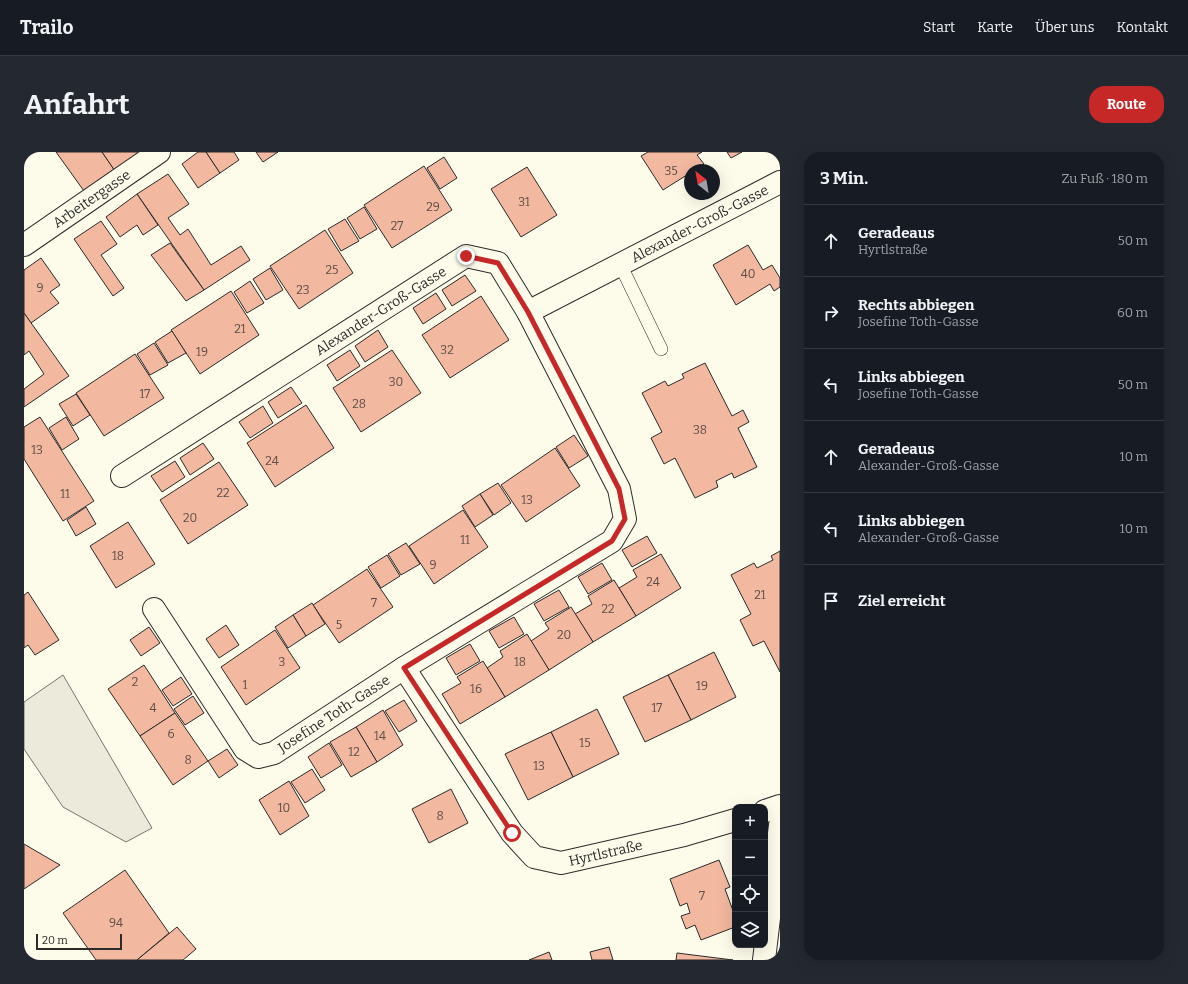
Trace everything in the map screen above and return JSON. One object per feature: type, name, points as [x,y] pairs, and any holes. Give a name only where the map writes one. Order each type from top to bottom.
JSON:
[{"type":"street","name":"Arbeitergasse","points":[[24,245],[159,152]]},
{"type":"street","name":"Alexander-Groß-Gasse","points":[[122,476],[466,256],[498,263],[528,312],[780,182]]},
{"type":"street","name":"Josefine Toth-Gasse","points":[[154,609],[245,749],[258,756],[274,753],[404,668],[612,541],[625,519],[619,489],[528,312]]},
{"type":"street","name":"Hyrtlstraße","points":[[404,668],[512,833],[534,857],[561,863],[684,835],[732,821]]},
{"type":"street","points":[[768,810],[780,806]]},
{"type":"street","points":[[764,960],[780,825]]},
{"type":"lane","points":[[620,264],[661,349]]},
{"type":"shaded area","points":[[63,675],[152,828],[126,842],[63,807],[24,749],[24,702]]},
{"type":"building","points":[[56,152],[102,152],[115,171],[84,191]]},
{"type":"building","points":[[102,152],[141,152],[115,171]]},
{"type":"building","points":[[198,152],[206,152],[220,173],[198,188],[182,164]]},
{"type":"building","points":[[206,152],[234,152],[239,160],[220,173]]},
{"type":"building","points":[[256,152],[278,152],[263,162]]},
{"type":"building","points":[[648,152],[702,152],[697,155],[704,164],[684,164],[684,177],[663,190],[641,156]]},
{"type":"building","points":[[727,152],[742,152],[731,158]]},
{"type":"building","points":[[444,157],[457,178],[440,189],[427,168]]},
{"type":"building","points":[[424,166],[452,210],[392,248],[364,205]]},
{"type":"building","points":[[527,167],[557,215],[521,237],[491,189]]},
{"type":"building","points":[[168,174],[189,204],[168,218],[180,235],[188,229],[211,265],[241,246],[250,260],[204,290],[137,194]]},
{"type":"building","points":[[137,194],[158,225],[143,235],[137,225],[120,237],[106,217]]},
{"type":"building","points":[[364,207],[377,229],[360,239],[347,218]]},
{"type":"building","points":[[345,219],[359,241],[341,251],[328,229]]},
{"type":"building","points":[[101,221],[117,244],[101,255],[124,288],[113,296],[74,239]]},
{"type":"building","points":[[325,230],[353,273],[299,309],[270,266]]},
{"type":"building","points":[[170,243],[204,290],[186,301],[151,255]]},
{"type":"building","points":[[748,245],[763,270],[772,265],[780,278],[780,287],[774,291],[770,284],[736,305],[713,265]]},
{"type":"building","points":[[41,258],[60,285],[50,292],[59,303],[31,323],[24,313],[24,270]]},
{"type":"building","points":[[270,268],[283,290],[266,300],[253,279]]},
{"type":"building","points":[[465,275],[476,291],[452,306],[442,290]]},
{"type":"building","points":[[250,281],[264,303],[247,313],[234,292]]},
{"type":"building","points":[[231,291],[259,335],[200,374],[171,330]]},
{"type":"building","points":[[436,293],[446,309],[423,324],[413,308]]},
{"type":"building","points":[[481,296],[509,340],[450,378],[422,335]]},
{"type":"building","points":[[24,313],[69,376],[24,407],[24,389],[44,374],[29,351],[24,355]]},
{"type":"building","points":[[378,330],[388,347],[365,362],[355,346]]},
{"type":"building","points":[[172,331],[186,353],[168,363],[155,342]]},
{"type":"building","points":[[154,343],[168,365],[150,375],[137,354]]},
{"type":"building","points":[[350,350],[360,366],[337,381],[327,365]]},
{"type":"building","points":[[392,350],[421,393],[361,432],[333,388]]},
{"type":"building","points":[[135,354],[164,398],[104,436],[76,393]]},
{"type":"building","points":[[705,363],[732,416],[743,410],[749,422],[738,428],[757,467],[734,478],[732,473],[716,481],[718,487],[695,498],[675,458],[664,464],[651,438],[662,432],[642,393],[665,381],[668,386],[684,378],[682,374]]},
{"type":"building","points":[[291,387],[302,403],[278,418],[268,402]]},
{"type":"building","points":[[76,394],[90,415],[73,426],[59,404]]},
{"type":"building","points":[[306,405],[334,448],[275,487],[247,443]]},
{"type":"building","points":[[263,406],[273,423],[250,438],[239,422]]},
{"type":"building","points":[[40,417],[94,501],[63,521],[24,459],[24,427]]},
{"type":"building","points":[[66,417],[79,439],[62,450],[49,428]]},
{"type":"building","points":[[574,435],[588,456],[569,468],[556,447]]},
{"type":"building","points":[[203,443],[214,459],[190,475],[180,458]]},
{"type":"building","points":[[555,448],[580,486],[526,522],[501,485]]},
{"type":"building","points":[[175,461],[185,477],[162,492],[151,476]]},
{"type":"building","points":[[219,462],[248,505],[188,544],[160,500]]},
{"type":"building","points":[[498,483],[511,503],[494,515],[480,494]]},
{"type":"building","points":[[480,494],[493,515],[475,527],[462,506]]},
{"type":"building","points":[[86,507],[96,524],[76,536],[67,520]]},
{"type":"building","points":[[463,510],[488,547],[434,584],[409,546]]},
{"type":"building","points":[[128,522],[155,564],[116,588],[90,546]]},
{"type":"building","points":[[647,536],[657,553],[632,567],[622,550]]},
{"type":"building","points":[[406,543],[420,564],[401,575],[388,554]]},
{"type":"building","points":[[780,551],[780,672],[764,641],[753,646],[740,620],[751,614],[731,575],[754,563],[757,568],[773,560],[771,556]]},
{"type":"building","points":[[661,554],[681,588],[636,616],[619,588],[637,577],[633,570]]},
{"type":"building","points":[[387,555],[400,576],[381,588],[368,567]]},
{"type":"building","points":[[602,563],[612,580],[588,594],[578,577]]},
{"type":"building","points":[[367,569],[393,607],[339,643],[313,605]]},
{"type":"building","points":[[614,580],[636,616],[593,642],[575,614],[592,604],[588,596]]},
{"type":"building","points":[[559,590],[569,607],[544,621],[534,604]]},
{"type":"building","points":[[28,592],[59,640],[35,655],[28,645],[24,648],[24,595]]},
{"type":"building","points":[[312,603],[325,624],[306,636],[293,615]]},
{"type":"building","points":[[571,607],[593,642],[549,670],[531,641],[549,629],[545,623]]},
{"type":"building","points":[[293,615],[306,636],[288,648],[275,627]]},
{"type":"building","points":[[514,617],[524,634],[499,648],[489,631]]},
{"type":"building","points":[[226,625],[239,645],[219,658],[206,639]]},
{"type":"building","points":[[149,627],[160,643],[141,656],[130,640]]},
{"type":"building","points":[[275,630],[300,668],[246,705],[221,667]]},
{"type":"building","points":[[527,634],[549,670],[505,697],[487,668],[503,657],[500,651]]},
{"type":"building","points":[[470,644],[480,661],[456,675],[446,658]]},
{"type":"building","points":[[714,652],[736,697],[691,720],[668,675]]},
{"type":"building","points":[[483,661],[505,697],[460,724],[442,694],[461,683],[457,677]]},
{"type":"building","points":[[144,665],[175,713],[140,736],[108,689]]},
{"type":"building","points":[[668,675],[691,720],[645,742],[623,697]]},
{"type":"building","points":[[181,677],[192,694],[173,706],[162,690]]},
{"type":"building","points":[[193,696],[204,713],[185,725],[174,709]]},
{"type":"building","points":[[404,700],[417,721],[399,732],[385,711]]},
{"type":"building","points":[[597,709],[619,754],[573,777],[551,732]]},
{"type":"building","points":[[383,710],[403,745],[377,762],[356,727]]},
{"type":"building","points":[[175,713],[208,761],[173,785],[140,736]]},
{"type":"building","points":[[356,727],[377,762],[351,777],[330,742]]},
{"type":"building","points":[[551,732],[573,777],[528,800],[505,754]]},
{"type":"building","points":[[329,743],[342,765],[321,778],[308,757]]},
{"type":"building","points":[[227,749],[238,765],[219,778],[208,761]]},
{"type":"building","points":[[312,769],[325,790],[305,803],[291,782]]},
{"type":"building","points":[[289,781],[309,816],[280,835],[259,800]]},
{"type":"building","points":[[451,789],[468,823],[429,843],[412,809]]},
{"type":"building","points":[[24,844],[60,865],[24,889]]},
{"type":"building","points":[[719,860],[730,887],[725,889],[732,908],[732,928],[701,940],[695,925],[686,929],[681,916],[690,913],[687,903],[680,906],[670,879]]},
{"type":"building","points":[[125,870],[169,933],[137,960],[96,960],[63,913]]},
{"type":"building","points":[[177,927],[196,949],[183,960],[137,960]]},
{"type":"building","points":[[609,947],[613,960],[592,960],[590,952]]},
{"type":"building","points":[[549,952],[552,960],[529,960]]},
{"type":"building","points":[[677,953],[733,960],[676,960]]},
{"type":"route","points":[[466,256],[498,263],[528,312],[619,489],[625,519],[612,541],[404,668],[512,833]]}]
